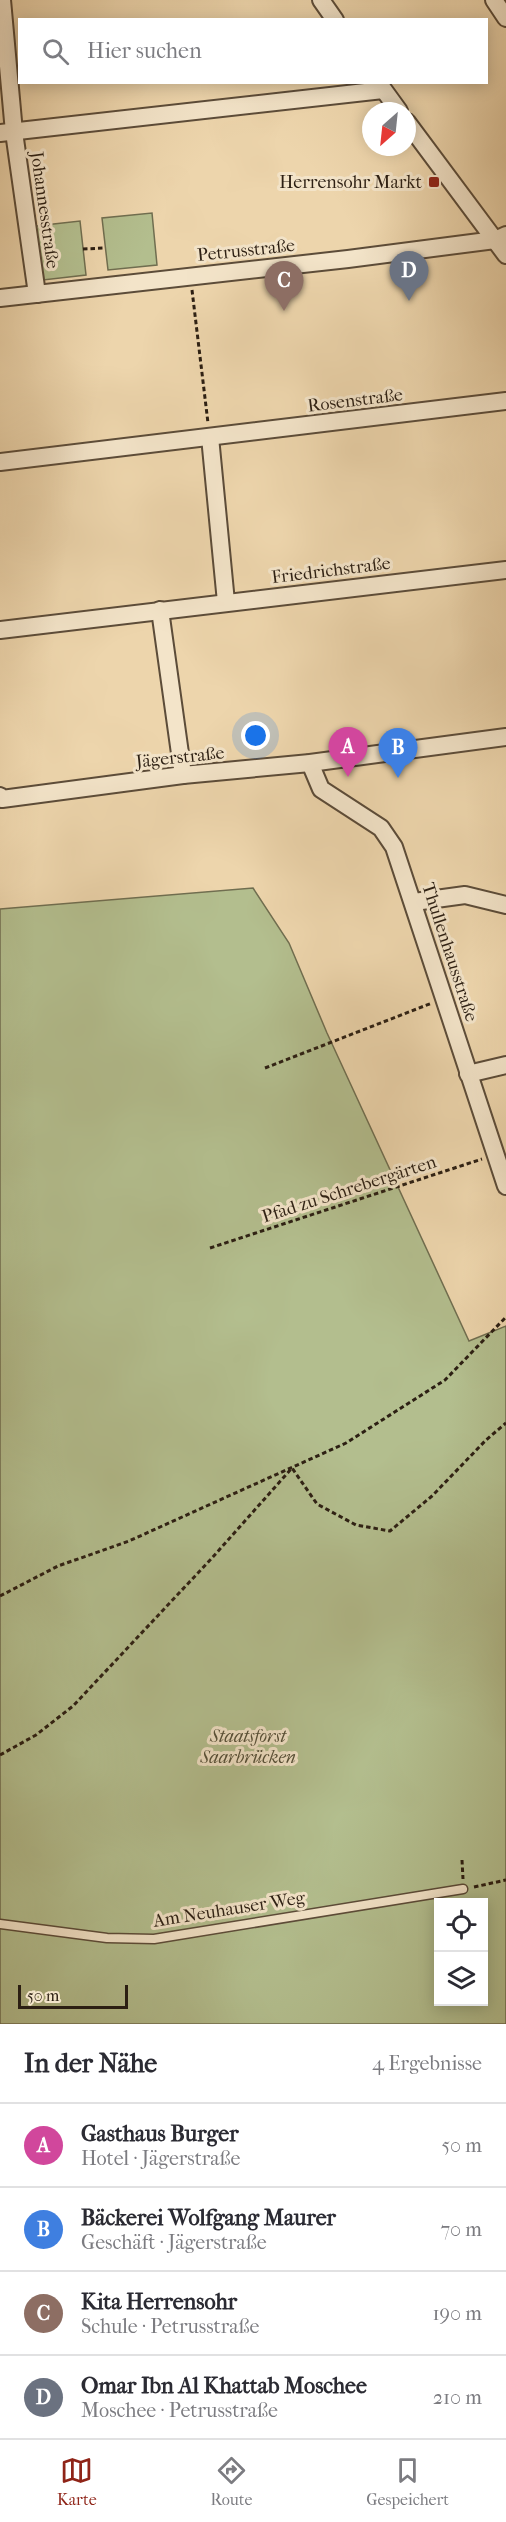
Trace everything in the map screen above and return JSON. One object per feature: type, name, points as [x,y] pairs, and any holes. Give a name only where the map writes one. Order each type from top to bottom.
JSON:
[{"type":"street","points":[[2,0],[7,133]]},
{"type":"street","points":[[321,0],[334,18]]},
{"type":"street","points":[[494,0],[506,18]]},
{"type":"street","points":[[381,86],[393,102]]},
{"type":"street","name":"Johannesstraße","points":[[37,294],[7,133],[381,86]]},
{"type":"street","points":[[416,133],[501,238],[506,255]]},
{"type":"street","name":"Petrusstraße","points":[[0,298],[501,238]]},
{"type":"street","name":"Rosenstraße","points":[[0,462],[506,401]]},
{"type":"street","points":[[210,437],[226,602]]},
{"type":"street","name":"Friedrichstraße","points":[[0,630],[506,570]]},
{"type":"street","points":[[160,610],[183,775]]},
{"type":"street","name":"Jägerstraße","points":[[1,797],[183,775],[310,763],[506,737]]},
{"type":"street","name":"Thullenhausstraße","points":[[310,763],[321,789],[381,828],[394,847],[506,1186]]},
{"type":"street","points":[[414,902],[465,895],[506,906]]},
{"type":"street","points":[[468,1074],[506,1065]]},
{"type":"lane","name":"Am Neuhauser Weg","points":[[0,1924],[107,1938],[154,1939],[463,1889]]},
{"type":"path","points":[[83,249],[105,248]]},
{"type":"path","points":[[190,276],[210,437]]},
{"type":"path","points":[[265,1068],[445,1000]]},
{"type":"path","name":"Pfad zu Schrebergärten","points":[[210,1248],[496,1155]]},
{"type":"path","points":[[0,1596],[58,1566],[129,1541],[346,1443],[445,1380],[506,1317]]},
{"type":"path","points":[[292,1468],[317,1504],[356,1525],[390,1532],[432,1496],[486,1440],[506,1423]]},
{"type":"path","points":[[0,1755],[36,1735],[73,1706],[212,1558],[292,1468]]},
{"type":"path","points":[[462,1860],[463,1889],[506,1880]]},
{"type":"green space","points":[[152,213],[157,265],[108,270],[102,218]]},
{"type":"green space","points":[[80,221],[86,275],[43,280],[36,226]]},
{"type":"green space","name":"Staatsforst Saarbrücken","points":[[253,888],[289,943],[327,1033],[469,1341],[506,1326],[506,2024],[0,2024],[0,909]]},
{"type":"place","name":"Herrensohr Markt","points":[[434,182]]},
{"type":"place","name":"Omar Ibn Al Khattab Moschee","points":[[409,301]]},
{"type":"place","name":"Kita Herrensohr","points":[[284,311]]},
{"type":"place","name":"Gasthaus Burger","points":[[348,777]]},
{"type":"place","name":"Bäckerei Wolfgang Maurer","points":[[398,778]]}]
